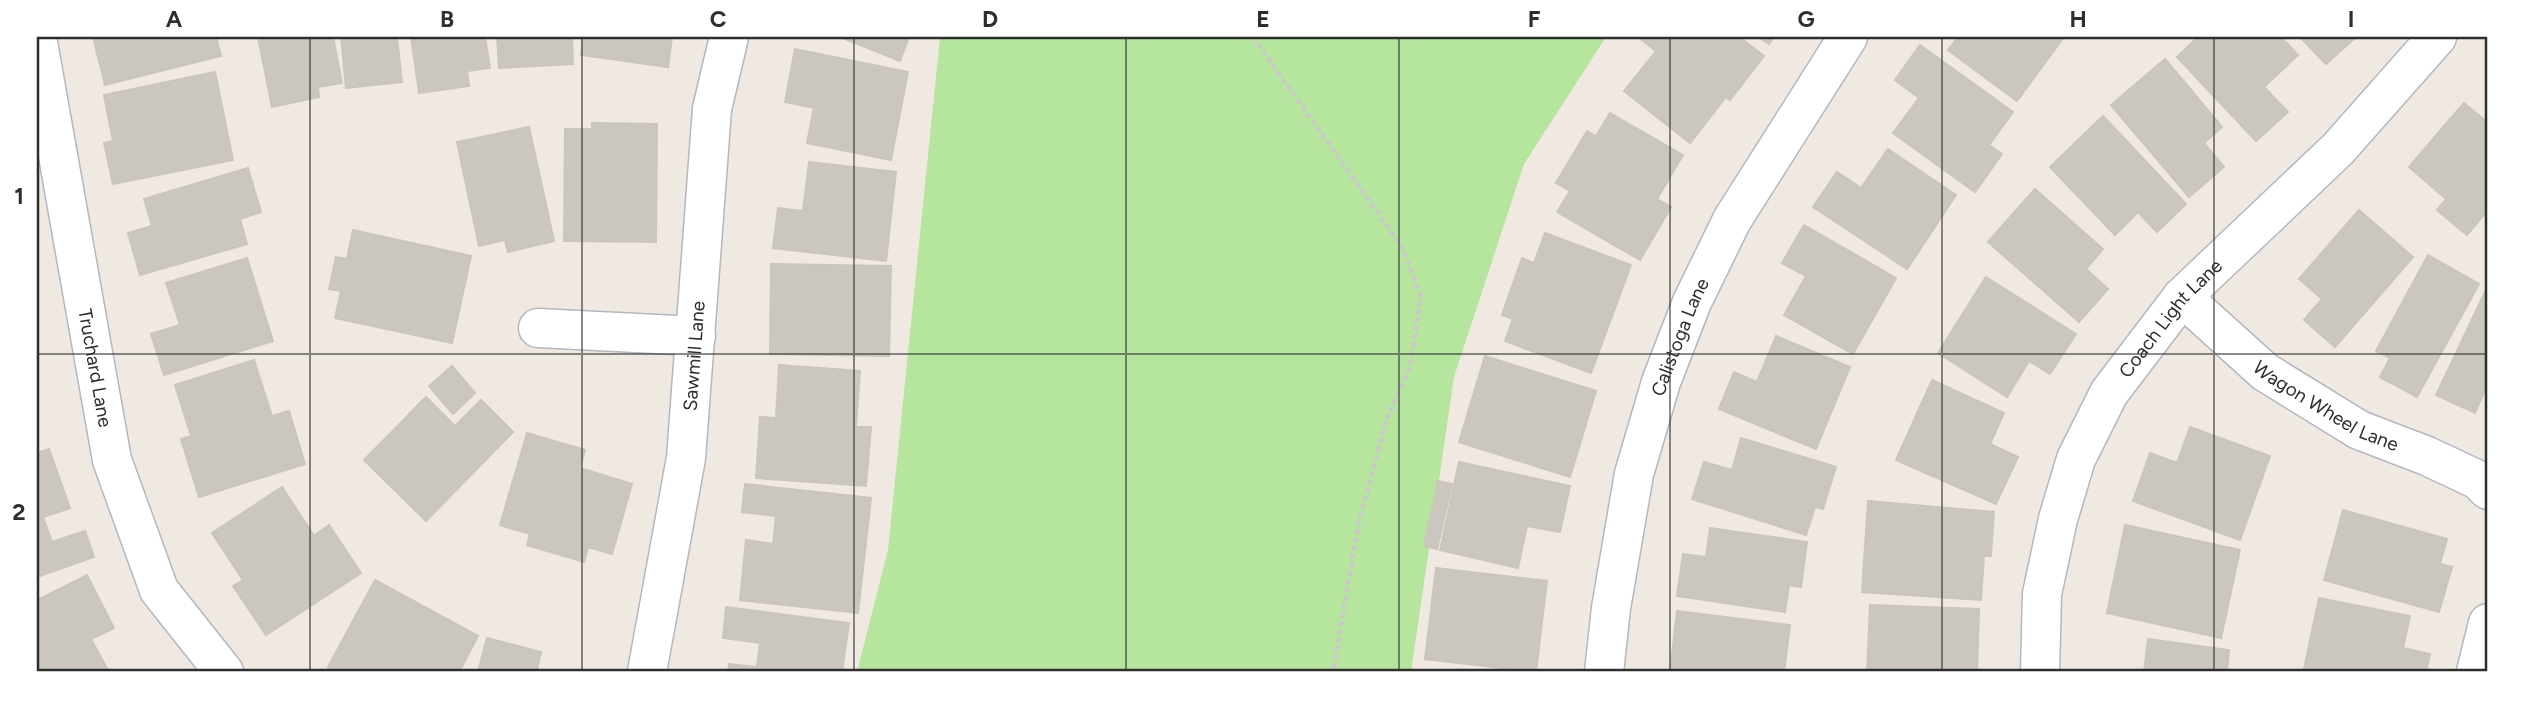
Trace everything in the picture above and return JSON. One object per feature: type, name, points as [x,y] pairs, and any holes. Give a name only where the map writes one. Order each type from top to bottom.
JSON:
[{"type":"street","name":"Truchard Lane","points":[[37,37],[112,460],[159,590],[224,672]]},
{"type":"street","name":"Sawmill Lane","points":[[647,672],[686,458],[712,109],[729,37]]},
{"type":"street","name":"Calistoga Lane","points":[[1604,672],[1611,608],[1634,474],[1661,382],[1692,302],[1731,220],[1848,37]]},
{"type":"street","name":"Coach Light Lane","points":[[2040,672],[2042,594],[2058,519],[2076,458],[2109,393],[2182,296],[2337,149],[2437,37]]},
{"type":"street","name":"Wagon Wheel Lane","points":[[2182,296],[2265,372],[2359,430],[2478,480],[2488,490]]},
{"type":"street","points":[[538,328],[696,336]]},
{"type":"street","points":[[2476,672],[2488,623]]},
{"type":"path","points":[[1253,37],[1402,247],[1421,297],[1410,367],[1386,421],[1359,521],[1333,672]]},
{"type":"green space","points":[[940,37],[1606,37],[1524,164],[1454,377],[1411,672],[857,672],[888,550]]},
{"type":"building","points":[[93,37],[216,37],[221,56],[105,85]]},
{"type":"building","points":[[258,37],[333,37],[342,83],[318,87],[319,97],[272,107]]},
{"type":"building","points":[[341,37],[397,37],[402,82],[346,88]]},
{"type":"building","points":[[411,37],[485,37],[490,68],[467,71],[469,86],[419,93]]},
{"type":"building","points":[[497,37],[572,37],[573,64],[499,68]]},
{"type":"building","points":[[583,37],[672,37],[668,67],[581,55]]},
{"type":"building","points":[[840,37],[909,37],[900,61]]},
{"type":"building","points":[[1638,37],[1739,37],[1764,56],[1730,100],[1726,97],[1690,143],[1624,91],[1656,51]]},
{"type":"building","points":[[1759,37],[1774,37],[1769,44]]},
{"type":"building","points":[[1958,37],[2064,37],[2017,101],[1948,50]]},
{"type":"building","points":[[2198,37],[2281,37],[2298,55],[2264,87],[2288,112],[2256,141],[2177,57]]},
{"type":"building","points":[[2300,37],[2356,37],[2326,64]]},
{"type":"building","points":[[1920,45],[2013,112],[1989,145],[2002,154],[1975,192],[1893,133],[1919,98],[1895,80]]},
{"type":"building","points":[[795,49],[908,72],[891,160],[807,143],[814,108],[785,102]]},
{"type":"building","points":[[2165,59],[2222,127],[2204,143],[2224,167],[2189,197],[2111,105]]},
{"type":"building","points":[[215,72],[233,160],[113,184],[104,143],[113,141],[104,95]]},
{"type":"building","points":[[2464,103],[2488,123],[2488,210],[2467,235],[2437,210],[2446,199],[2409,167]]},
{"type":"building","points":[[1610,113],[1683,155],[1657,199],[1671,207],[1640,260],[1557,212],[1570,191],[1556,183],[1587,131],[1596,136]]},
{"type":"building","points":[[2103,116],[2186,204],[2157,232],[2138,212],[2115,235],[2050,167]]},
{"type":"building","points":[[592,123],[657,124],[656,242],[564,241],[565,129],[592,129]]},
{"type":"building","points":[[529,127],[554,241],[508,252],[505,240],[479,246],[457,142]]},
{"type":"building","points":[[1888,149],[1956,195],[1907,269],[1813,207],[1837,172],[1861,188]]},
{"type":"building","points":[[809,162],[896,172],[886,261],[773,248],[778,208],[803,211]]},
{"type":"building","points":[[248,168],[261,212],[240,219],[247,244],[140,275],[128,233],[152,226],[144,199]]},
{"type":"building","points":[[2035,189],[2103,249],[2086,269],[2108,289],[2079,322],[1988,242]]},
{"type":"building","points":[[2359,210],[2413,257],[2335,347],[2304,320],[2322,299],[2299,279]]},
{"type":"building","points":[[1804,225],[1896,278],[1853,354],[1784,315],[1806,276],[1782,263]]},
{"type":"building","points":[[353,230],[471,256],[452,343],[335,318],[341,291],[329,289],[336,257],[347,259]]},
{"type":"building","points":[[1545,233],[1631,265],[1591,373],[1505,341],[1513,319],[1502,315],[1522,258],[1534,263]]},
{"type":"building","points":[[2428,255],[2479,284],[2417,397],[2380,377],[2390,358],[2376,351]]},
{"type":"building","points":[[247,258],[273,341],[164,375],[151,334],[180,325],[166,283]]},
{"type":"building","points":[[771,264],[891,266],[889,356],[770,354]]},
{"type":"building","points":[[1986,277],[2076,334],[2050,374],[2029,361],[2007,397],[1938,353]]},
{"type":"building","points":[[2485,292],[2488,294],[2488,383],[2475,413],[2436,395]]},
{"type":"building","points":[[1776,336],[1850,367],[1816,449],[1719,409],[1734,372],[1757,382]]},
{"type":"building","points":[[1485,356],[1596,391],[1570,477],[1459,442]]},
{"type":"building","points":[[254,360],[272,416],[289,411],[305,464],[199,497],[181,439],[191,436],[175,385]]},
{"type":"building","points":[[779,365],[860,371],[856,427],[871,427],[866,486],[756,478],[760,417],[776,418]]},
{"type":"building","points":[[452,366],[475,393],[453,414],[429,386]]},
{"type":"building","points":[[1932,380],[2004,413],[1990,444],[2018,457],[1996,504],[1896,460]]},
{"type":"building","points":[[426,397],[455,426],[481,400],[513,432],[426,521],[364,460]]},
{"type":"building","points":[[2190,427],[2270,456],[2240,540],[2133,501],[2150,453],[2177,463]]},
{"type":"building","points":[[527,433],[585,450],[580,468],[632,484],[612,554],[588,547],[584,562],[527,545],[530,534],[500,525]]},
{"type":"building","points":[[1741,438],[1836,467],[1823,509],[1815,507],[1806,535],[1692,499],[1704,462],[1732,470]]},
{"type":"building","points":[[49,449],[70,508],[43,517],[52,542],[85,531],[94,557],[37,577],[37,453]]},
{"type":"building","points":[[1459,462],[1570,486],[1560,532],[1527,526],[1518,568],[1440,550]]},
{"type":"building","points":[[1438,481],[1452,484],[1437,549],[1424,546]]},
{"type":"building","points":[[745,484],[871,498],[858,613],[740,600],[746,540],[773,544],[776,516],[742,512]]},
{"type":"building","points":[[282,487],[314,536],[329,525],[361,573],[266,635],[233,586],[243,580],[212,533]]},
{"type":"building","points":[[1868,501],[1994,512],[1991,556],[1984,556],[1981,600],[1862,592]]},
{"type":"building","points":[[2343,510],[2447,539],[2440,564],[2452,567],[2439,612],[2324,580]]},
{"type":"building","points":[[2125,525],[2240,550],[2221,638],[2107,613]]},
{"type":"building","points":[[1710,528],[1807,542],[1801,587],[1789,585],[1785,612],[1677,596],[1683,554],[1706,557]]},
{"type":"building","points":[[1436,568],[1547,581],[1536,672],[1425,659]]},
{"type":"building","points":[[87,575],[114,628],[91,639],[109,672],[37,672],[37,600]]},
{"type":"building","points":[[375,580],[478,636],[459,672],[337,672],[328,667]]},
{"type":"building","points":[[2319,598],[2410,616],[2403,648],[2430,654],[2426,672],[2321,672],[2304,669]]},
{"type":"building","points":[[1870,605],[1979,609],[1977,672],[1867,672]]},
{"type":"building","points":[[726,607],[849,623],[842,672],[728,672],[729,664],[757,667],[760,643],[723,638]]},
{"type":"building","points":[[1677,611],[1790,625],[1784,672],[1670,672]]},
{"type":"building","points":[[487,638],[541,652],[537,670],[547,672],[478,672]]},
{"type":"building","points":[[2148,639],[2229,650],[2227,672],[2144,672]]}]
